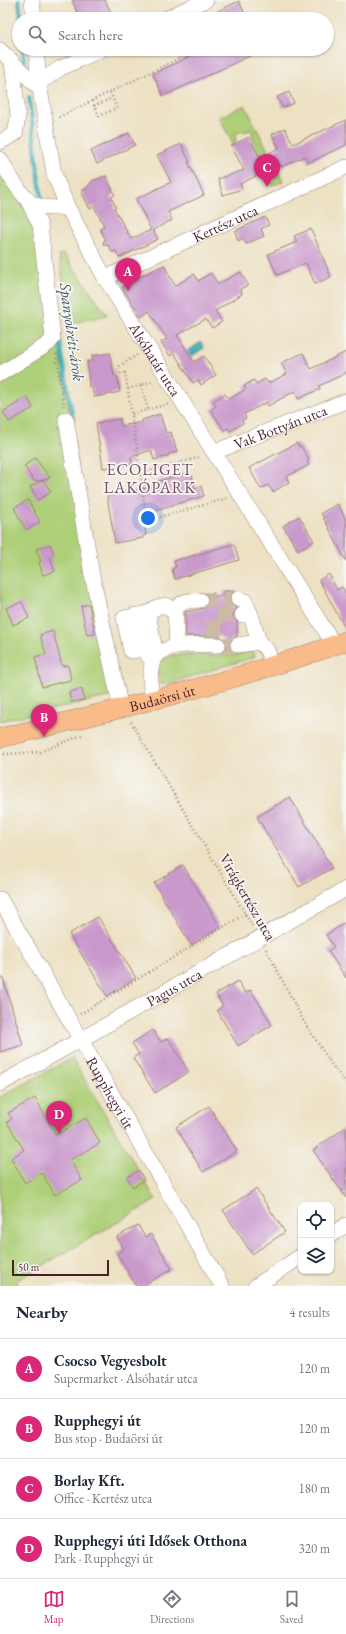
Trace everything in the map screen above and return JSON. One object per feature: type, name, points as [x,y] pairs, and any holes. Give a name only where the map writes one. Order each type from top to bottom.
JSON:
[{"type":"main road","name":"Budaörsi út","points":[[0,738],[101,708],[126,716],[152,701],[334,646]]},
{"type":"street","points":[[32,0],[33,12]]},
{"type":"street","points":[[181,12],[206,0]]},
{"type":"street","points":[[0,50],[40,86],[59,69],[87,56]]},
{"type":"street","name":"Alsóhatár utca","points":[[37,56],[54,174],[68,208],[105,278],[208,454],[242,496],[334,646]]},
{"type":"street","points":[[0,142],[15,134],[18,117],[12,61]]},
{"type":"street","points":[[0,159],[30,202],[40,225],[53,338],[48,344],[0,374]]},
{"type":"street","name":"Kertész utca","points":[[105,278],[346,167]]},
{"type":"street","points":[[30,202],[50,208],[68,208]]},
{"type":"street","name":"Vak Bottyán utca","points":[[208,454],[346,401]]},
{"type":"street","points":[[66,419],[92,575],[126,716]]},
{"type":"street","points":[[238,599],[246,600],[247,615],[259,642],[267,650],[272,665]]},
{"type":"street","points":[[177,646],[175,610],[178,605],[183,602],[200,600]]},
{"type":"street","points":[[175,614],[166,605],[157,606],[141,614],[124,618],[131,651],[152,654],[177,646],[216,642]]},
{"type":"street","points":[[141,614],[152,654],[152,701]]},
{"type":"street","points":[[238,645],[259,642]]},
{"type":"street","name":"Pagus utca","points":[[0,1084],[346,888]]},
{"type":"street","name":"Rupphegyi út","points":[[0,898],[222,1286]]},
{"type":"street","points":[[334,1233],[346,1225]]},
{"type":"street","points":[[256,1286],[298,1258]]},
{"type":"path","points":[[55,118],[184,56]]},
{"type":"path","points":[[92,101],[99,116],[117,108],[110,92]]},
{"type":"path","points":[[94,106],[112,98]]},
{"type":"path","points":[[53,338],[66,419]]},
{"type":"path","points":[[138,354],[118,367],[118,374],[125,373],[146,518],[160,518],[242,496]]},
{"type":"path","points":[[128,389],[155,381]]},
{"type":"path","points":[[141,385],[148,409]]},
{"type":"path","points":[[132,414],[169,403]]},
{"type":"path","points":[[140,474],[208,454]]},
{"type":"path","name":"Virágkertész utca","points":[[126,716],[260,938],[303,1020],[332,1065],[346,1083]]},
{"type":"path","points":[[80,1014],[245,914]]},
{"type":"green space","points":[[245,105],[283,181],[272,186],[266,173],[268,171],[254,142],[252,130],[235,133],[236,142],[233,144],[219,117]]},
{"type":"green space","points":[[0,171],[21,203],[39,212],[112,696],[0,721]]},
{"type":"green space","points":[[64,254],[107,315],[70,324],[59,255]]},
{"type":"green space","points":[[253,650],[255,655],[254,657],[164,685],[160,683],[160,676],[157,675],[160,661],[172,655],[236,655]]},
{"type":"green space","points":[[72,1058],[156,1200],[16,1281],[19,1286],[0,1286],[0,1097]]},
{"type":"water","points":[[201,342],[204,348],[190,357],[186,352]]},
{"type":"building","points":[[72,0],[105,0],[111,12],[77,12]]},
{"type":"building","points":[[239,1],[244,12],[216,12]]},
{"type":"building","points":[[190,56],[250,56],[163,96],[153,74]]},
{"type":"building","points":[[289,92],[294,103],[283,108],[277,97]]},
{"type":"building","points":[[346,120],[346,145],[308,163],[305,156],[281,167],[280,164],[240,184],[242,189],[223,195],[218,179],[244,170],[231,146],[249,137],[260,158],[279,148],[272,134],[285,128],[293,144]]},
{"type":"building","points":[[129,133],[135,145],[97,164],[91,151]]},
{"type":"building","points":[[181,144],[204,195],[168,212],[172,220],[153,230],[158,239],[119,258],[116,251],[112,252],[109,246],[103,244],[105,239],[100,229],[104,226],[94,206],[90,209],[81,191],[87,188],[92,181],[106,176],[115,195],[111,197],[116,207],[114,208],[131,239],[151,230],[136,199],[171,182],[157,155]]},
{"type":"building","points":[[265,217],[269,225],[261,229],[264,236],[246,244],[243,238],[238,241],[235,231]]},
{"type":"building","points":[[311,229],[331,277],[315,284],[306,263],[277,275],[268,254],[297,242],[294,236]]},
{"type":"building","points":[[164,265],[175,286],[194,274],[198,281],[211,273],[218,284],[241,272],[248,285],[240,289],[242,294],[215,311],[222,322],[212,328],[206,319],[177,335],[194,362],[204,356],[216,375],[201,385],[198,380],[193,383],[174,353],[170,356],[161,342],[167,339],[149,311],[141,317],[122,287]]},
{"type":"building","points":[[346,352],[346,373],[319,386],[320,389],[298,399],[295,391],[268,406],[267,402],[244,414],[246,418],[242,420],[243,423],[230,431],[228,428],[224,430],[211,410],[216,406],[213,401],[225,394],[229,399],[246,389],[244,386],[254,380],[256,384],[265,379],[268,383],[287,374],[281,363],[303,353],[311,369]]},
{"type":"building","points":[[110,353],[114,376],[117,376],[120,392],[94,397],[92,387],[89,387],[87,361],[93,361],[92,356]]},
{"type":"building","points":[[27,397],[33,408],[9,422],[3,412]]},
{"type":"building","points":[[160,414],[166,433],[171,432],[177,452],[154,460],[151,450],[131,457],[132,464],[103,468],[96,423],[120,419],[121,426],[143,422],[142,420]]},
{"type":"building","points":[[297,443],[299,447],[301,446],[309,460],[307,461],[309,465],[286,477],[289,482],[273,492],[268,485],[261,489],[249,468]]},
{"type":"building","points":[[35,458],[50,478],[34,481],[24,466]]},
{"type":"building","points":[[186,473],[187,476],[192,475],[195,488],[201,486],[204,496],[142,514],[146,535],[143,536],[143,538],[115,543],[107,496],[153,487],[157,484],[156,482]]},
{"type":"building","points":[[43,480],[51,492],[38,500],[30,487]]},
{"type":"building","points":[[28,500],[40,522],[26,530],[14,508]]},
{"type":"building","points":[[338,504],[346,520],[346,561],[321,513]]},
{"type":"building","points":[[299,516],[314,541],[298,550],[283,526]]},
{"type":"building","points":[[50,544],[54,555],[50,557],[55,571],[43,575],[39,562],[41,561],[36,549]]},
{"type":"building","points":[[234,544],[239,560],[175,579],[172,569],[176,567],[174,561]]},
{"type":"building","points":[[329,574],[337,590],[342,587],[346,594],[346,630],[319,580]]},
{"type":"building","points":[[223,591],[235,591],[230,596],[229,601],[232,606],[237,608],[233,615],[237,622],[237,636],[230,641],[230,649],[226,649],[226,641],[219,636],[186,636],[185,612],[205,608],[208,603],[208,596],[223,596]]},
{"type":"building","points":[[22,602],[29,618],[13,625],[6,608]]},
{"type":"building","points":[[89,604],[95,634],[87,635],[81,606]]},
{"type":"building","points":[[53,631],[62,666],[68,665],[71,680],[42,687],[35,657],[46,654],[40,635]]},
{"type":"building","points":[[82,689],[84,700],[71,702],[69,692]]},
{"type":"building","points":[[290,797],[332,868],[299,887],[257,817]]},
{"type":"building","points":[[183,865],[220,927],[191,945],[154,883]]},
{"type":"building","points":[[98,917],[136,978],[107,996],[69,934]]},
{"type":"building","points":[[346,922],[346,978],[328,951],[334,947],[326,935]]},
{"type":"building","points":[[0,978],[3,978],[23,1045],[0,1052]]},
{"type":"building","points":[[238,981],[245,993],[251,990],[272,1025],[238,1046],[217,1010],[223,1006],[216,994]]},
{"type":"building","points":[[153,1030],[161,1042],[168,1038],[189,1072],[155,1093],[133,1058],[139,1054],[132,1043]]},
{"type":"building","points":[[35,1098],[56,1135],[86,1118],[100,1143],[70,1160],[82,1180],[55,1195],[42,1173],[25,1183],[11,1158],[24,1150],[7,1122],[12,1119],[8,1113]]},
{"type":"building","points":[[209,1106],[237,1151],[203,1172],[176,1127]]},
{"type":"building","points":[[346,1127],[346,1198],[313,1150]]},
{"type":"building","points":[[139,1170],[144,1180],[133,1187],[127,1177]]},
{"type":"building","points":[[256,1189],[285,1232],[252,1254],[223,1210]]},
{"type":"building","points":[[138,1225],[145,1237],[151,1234],[172,1269],[142,1286],[136,1286],[117,1254],[124,1249],[117,1237]]},
{"type":"waterway","name":"Spanyolréti-árok","points":[[19,0],[20,12]]},
{"type":"waterway","name":"Spanyolréti-árok","points":[[24,56],[24,61]]},
{"type":"waterway","name":"Spanyolréti-árok","points":[[29,97],[42,204]]},
{"type":"waterway","name":"Spanyolréti-árok","points":[[59,335],[73,419]]},
{"type":"tunnel","points":[[200,600],[238,599]]},
{"type":"tunnel","points":[[214,636],[215,615],[242,615]]},
{"type":"tunnel","points":[[218,645],[238,645]]},
{"type":"place","name":"Borlay Kft.","points":[[267,187]]},
{"type":"place","name":"Csocso Vegyesbolt","points":[[128,291]]},
{"type":"place","name":"Rupphegyi út","points":[[44,737]]},
{"type":"place","name":"Rupphegyi úti Idősek Otthona","points":[[59,1134]]},
{"type":"district","name":"ECOLIGET LAKÓPARK","points":[[150,478]]}]
